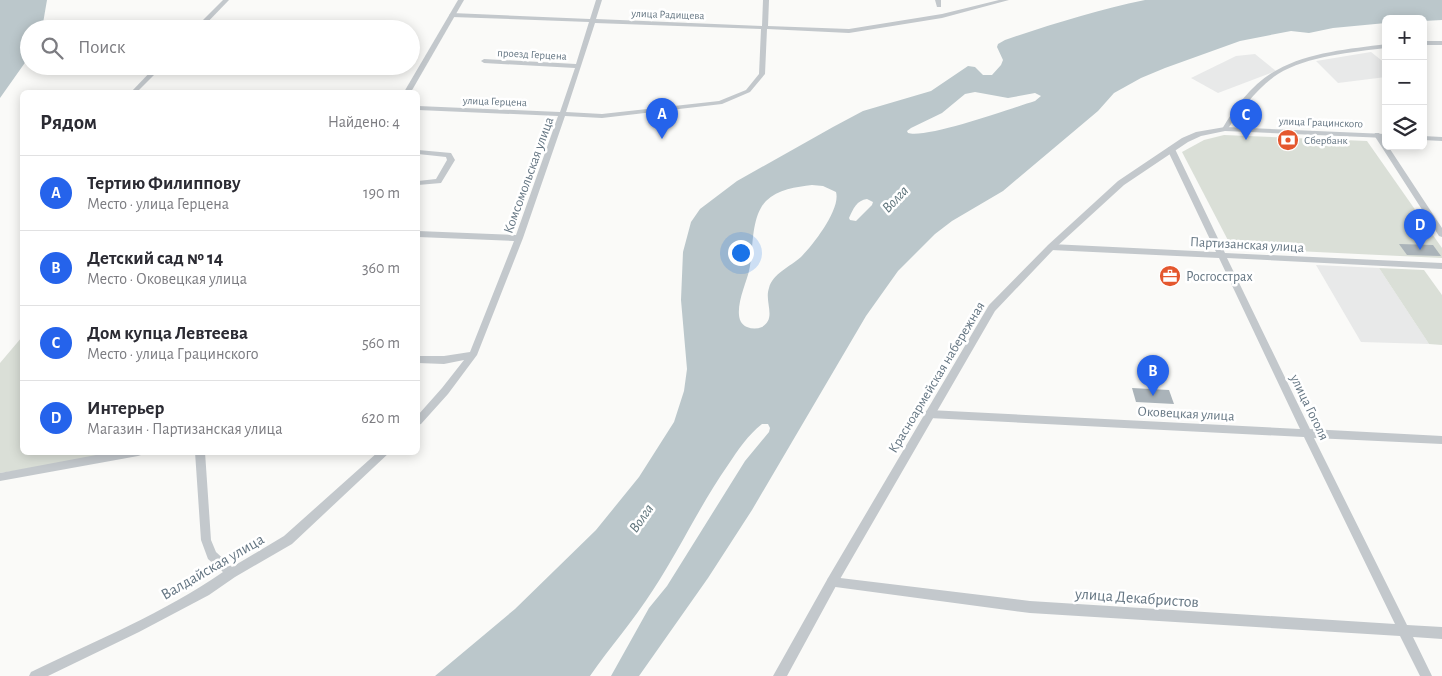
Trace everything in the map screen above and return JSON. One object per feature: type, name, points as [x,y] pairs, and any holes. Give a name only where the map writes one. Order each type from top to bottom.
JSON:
[{"type":"street","points":[[206,20],[226,0]]},
{"type":"street","points":[[420,70],[461,0]]},
{"type":"street","name":"Комсомольская улица","points":[[473,355],[519,238],[563,114],[599,0]]},
{"type":"street","points":[[764,27],[766,0]]},
{"type":"street","points":[[883,25],[942,16],[1006,0]]},
{"type":"street","name":"улица Радищева","points":[[452,15],[849,31],[883,25]]},
{"type":"street","name":"улица Герцена","points":[[420,108],[602,116],[720,103],[748,91],[762,74],[764,27]]},
{"type":"street","points":[[1427,43],[1442,43]]},
{"type":"street","points":[[1225,129],[1258,88],[1276,73],[1287,67],[1336,54],[1382,47]]},
{"type":"street","name":"проезд Герцена","points":[[484,61],[579,66]]},
{"type":"street","points":[[136,90],[151,75]]},
{"type":"street","points":[[408,90],[417,75]]},
{"type":"street","name":"улица Грацинского","points":[[1225,129],[1381,136]]},
{"type":"street","name":"Красноармейская набережная","points":[[780,676],[832,582],[992,308],[1051,247],[1122,184],[1171,149],[1199,134],[1225,129]]},
{"type":"street","points":[[1381,136],[1442,234]]},
{"type":"street","points":[[1427,138],[1442,139]]},
{"type":"street","name":"улица Гоголя","points":[[1171,149],[1426,676]]},
{"type":"street","points":[[420,152],[448,155],[451,160],[438,181],[420,182]]},
{"type":"street","points":[[420,234],[519,238]]},
{"type":"street","name":"Партизанская улица","points":[[1051,247],[1442,266]]},
{"type":"street","points":[[420,359],[444,360],[473,355]]},
{"type":"street","points":[[420,419],[473,355]]},
{"type":"street","name":"Оковецкая улица","points":[[929,414],[1442,440]]},
{"type":"street","points":[[0,477],[121,455]]},
{"type":"street","points":[[200,455],[206,540],[212,554],[230,573]]},
{"type":"street","name":"Валдайская улица","points":[[35,676],[135,628],[205,591],[230,573],[288,540],[382,455]]},
{"type":"street","name":"улица Декабристов","points":[[832,582],[1030,606],[1442,633]]},
{"type":"shaded area","points":[[1371,52],[1382,61],[1382,78],[1338,83],[1316,61]]},
{"type":"shaded area","points":[[1255,54],[1276,71],[1218,93],[1191,78],[1236,56]]},
{"type":"shaded area","points":[[1224,135],[1367,141],[1442,248],[1442,258],[1232,248],[1182,152],[1204,140]]},
{"type":"shaded area","points":[[1316,265],[1379,268],[1429,344],[1361,342]]},
{"type":"shaded area","points":[[1379,268],[1424,270],[1442,295],[1442,345],[1429,344]]},
{"type":"shaded area","points":[[20,339],[20,455],[121,455],[0,473],[0,363]]},
{"type":"water","points":[[0,0],[47,0],[44,20],[20,20],[20,70],[0,98]]},
{"type":"water","name":"Волга","points":[[1145,0],[1442,0],[1442,20],[1427,21],[1427,15],[1382,15],[1382,23],[1333,28],[1309,33],[1291,31],[1240,41],[1141,78],[1114,93],[1098,111],[1003,191],[952,221],[935,234],[898,271],[866,316],[752,510],[708,578],[639,676],[611,676],[649,608],[667,586],[745,461],[769,432],[768,424],[762,424],[757,428],[736,454],[708,496],[653,590],[590,676],[435,676],[515,609],[596,530],[639,477],[674,422],[684,391],[687,369],[681,300],[683,252],[691,222],[700,209],[737,181],[863,111],[931,91],[968,66],[975,67],[983,75],[992,75],[1003,60],[997,47],[998,44],[1040,28]],"holes":[[[975,92],[1008,98],[1035,93],[1041,96],[1035,101],[932,132],[918,134],[908,133],[907,131],[942,113],[965,94]],[[812,185],[823,186],[836,192],[834,208],[830,217],[819,236],[801,257],[774,278],[768,293],[769,319],[766,323],[758,328],[747,327],[739,317],[739,310],[751,263],[753,234],[757,216],[766,201],[776,194],[788,189]],[[867,199],[873,202],[872,205],[856,221],[850,220],[849,218],[858,203]]]},
{"type":"building","points":[[1399,244],[1433,245],[1441,256],[1407,255]]},
{"type":"building","points":[[1132,388],[1169,390],[1174,404],[1136,402]]},
{"type":"place","name":"Тертию Филиппову","points":[[662,139]]},
{"type":"place","name":"Дом купца Левтеева","points":[[1246,140]]},
{"type":"place","name":"Сбербанк","points":[[1288,140]]},
{"type":"place","name":"Интерьер","points":[[1420,250]]},
{"type":"place","name":"Росгосстрах","points":[[1170,276]]},
{"type":"place","name":"Детский сад № 14","points":[[1153,396]]}]
